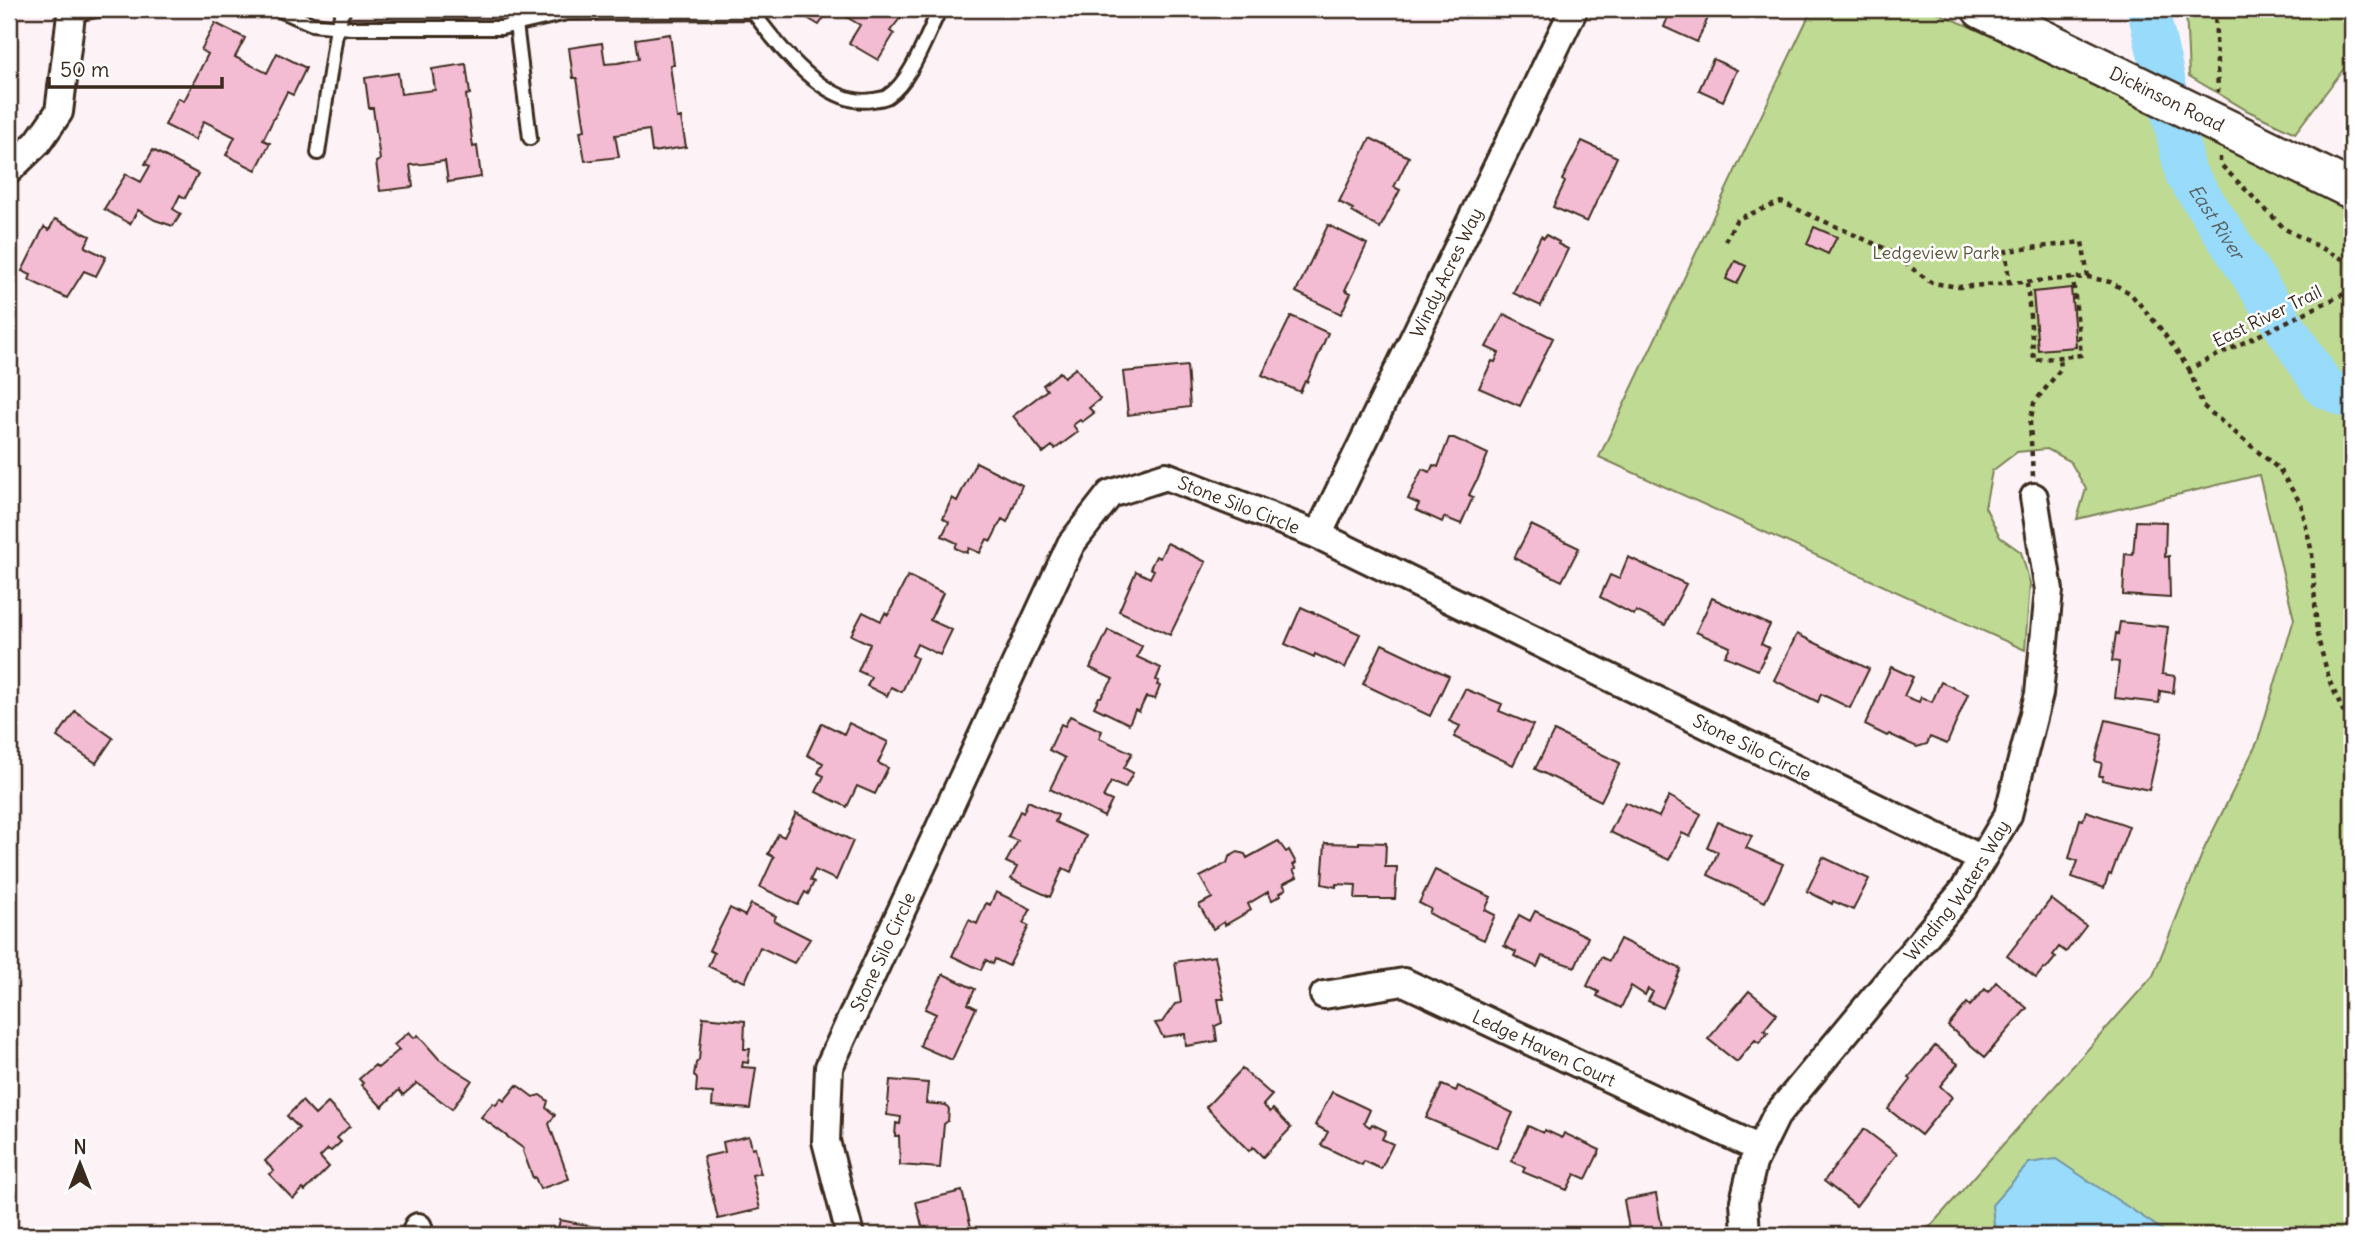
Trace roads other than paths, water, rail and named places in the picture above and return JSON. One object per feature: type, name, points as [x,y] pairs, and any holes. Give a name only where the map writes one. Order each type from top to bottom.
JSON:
[{"type":"street","name":"Windy Acres Way","points":[[1318,535],[1574,9]]},
{"type":"street","name":"Dickinson Road","points":[[1981,9],[2352,190]]},
{"type":"street","points":[[9,170],[38,142],[59,111],[72,12]]},
{"type":"street","name":"Stone Silo Circle","points":[[850,1235],[826,1141],[829,1066],[1072,544],[1110,494],[1166,476],[1318,535],[1982,859]]},
{"type":"street","name":"Winding Waters Way","points":[[1746,1235],[1744,1201],[1753,1163],[1776,1116],[1964,890],[2008,815],[2039,694],[2049,590],[2034,497]]},
{"type":"street","name":"Ledge Haven Court","points":[[1324,995],[1404,982],[1760,1149]]},
{"type":"lane","points":[[72,12],[103,9]]},
{"type":"lane","points":[[277,9],[312,24],[337,27],[501,28],[567,11],[753,10],[778,46],[803,70],[837,93],[861,102],[887,97],[906,78],[940,9]]},
{"type":"lane","points":[[318,153],[337,27],[344,9]]},
{"type":"lane","points":[[516,24],[530,138]]},
{"type":"water","points":[[2056,1159],[2170,1235],[1995,1235],[1992,1205],[2029,1163]]},
{"type":"waterway","name":"East River","points":[[2148,9],[2186,174],[2324,387],[2352,399]]},
{"type":"waterway","points":[[2324,387],[2352,385]]},
{"type":"park label","name":"Ledgeview Park","points":[[1936,252]]}]
